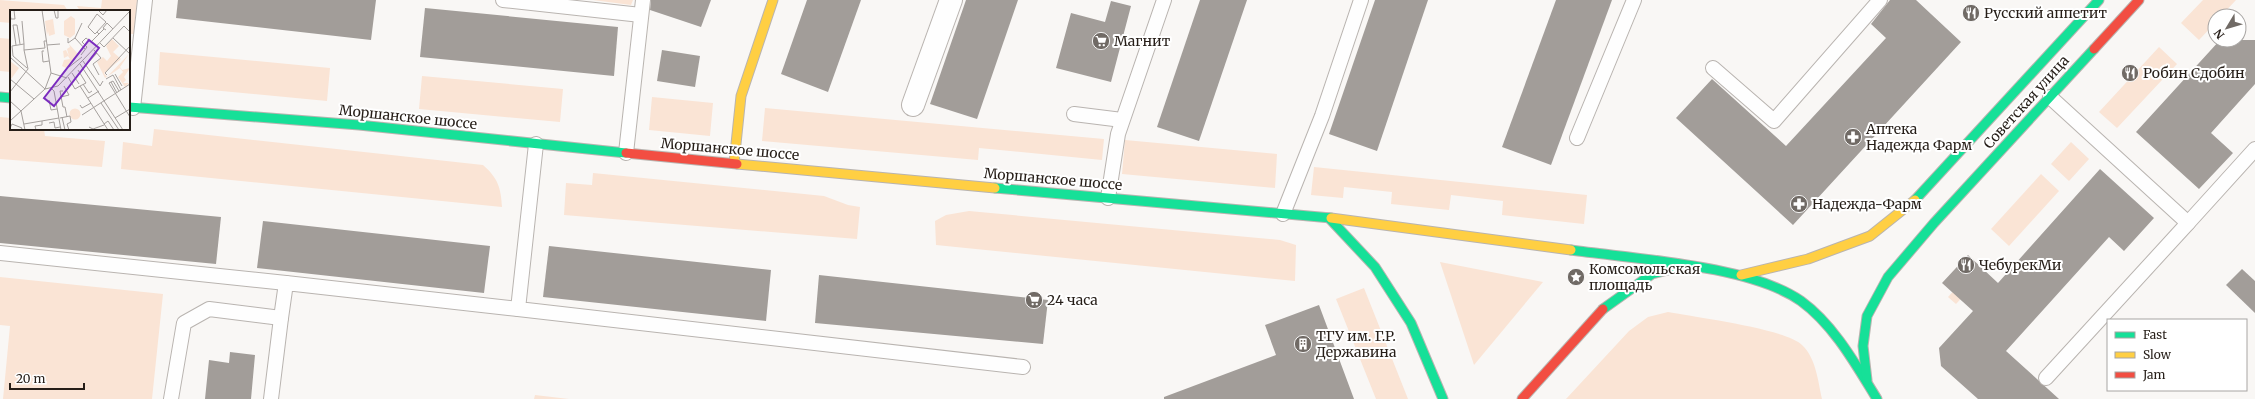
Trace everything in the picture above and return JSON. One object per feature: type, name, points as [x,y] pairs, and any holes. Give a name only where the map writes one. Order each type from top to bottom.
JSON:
[{"type":"main road","points":[[734,163],[741,96],[773,0]]},
{"type":"main road","points":[[1738,276],[1808,259],[1870,236],[1908,207],[2099,0]]},
{"type":"main road","name":"Советская улица","points":[[1869,399],[1863,346],[1867,316],[1888,277],[1934,223],[2139,0]]},
{"type":"main road","points":[[0,97],[10,98]]},
{"type":"main road","name":"Моршанское шоссе","points":[[131,107],[359,125],[626,153],[1329,218],[1687,266],[1765,283],[1789,293],[1818,317],[1839,341],[1868,384]]},
{"type":"main road","points":[[1329,218],[1375,267],[1407,316],[1444,399]]},
{"type":"main road","points":[[1522,399],[1598,312],[1652,274],[1687,266]]},
{"type":"main road","points":[[1868,384],[1876,399]]},
{"type":"street","points":[[913,105],[951,0]]},
{"type":"lane","points":[[131,107],[145,0]]},
{"type":"lane","points":[[503,0],[641,16]]},
{"type":"lane","points":[[626,153],[643,0]]},
{"type":"lane","points":[[1108,198],[1118,134],[1164,0]]},
{"type":"lane","points":[[1283,214],[1322,116],[1361,0]]},
{"type":"lane","points":[[1577,138],[1634,0]]},
{"type":"lane","points":[[1713,68],[1774,121],[1880,0]]},
{"type":"lane","points":[[2050,97],[2188,223]]},
{"type":"lane","points":[[1074,114],[1122,120]]},
{"type":"lane","points":[[518,310],[536,144]]},
{"type":"lane","points":[[2046,378],[2255,149]]},
{"type":"lane","points":[[0,253],[286,283],[1023,367]]},
{"type":"lane","points":[[271,399],[286,283]]},
{"type":"lane","points":[[172,399],[184,323],[209,309],[281,318]]},
{"type":"shaded area","points":[[0,0],[64,5],[67,10],[10,10],[10,23],[0,22]]},
{"type":"shaded area","points":[[102,0],[137,0],[134,34],[130,34],[130,10],[79,10],[77,6],[101,8]]},
{"type":"shaded area","points":[[593,0],[633,0],[631,5]]},
{"type":"shaded area","points":[[2203,0],[2236,0],[2228,8],[2207,8],[2207,32],[2199,40],[2181,23]]},
{"type":"shaded area","points":[[0,38],[10,39],[10,72],[0,71]]},
{"type":"shaded area","points":[[2159,47],[2177,64],[2117,128],[2099,112]]},
{"type":"shaded area","points":[[160,52],[330,68],[327,101],[158,85]]},
{"type":"shaded area","points":[[422,76],[563,89],[560,122],[419,109]]},
{"type":"shaded area","points":[[652,97],[713,103],[710,136],[649,130]]},
{"type":"shaded area","points":[[765,108],[1104,139],[1102,160],[979,148],[978,160],[762,141]]},
{"type":"shaded area","points":[[0,117],[10,118],[10,130],[44,130],[45,136],[105,141],[102,167],[0,159]]},
{"type":"shaded area","points":[[154,129],[483,165],[492,174],[498,184],[501,194],[502,207],[121,169],[123,142],[152,146]]},
{"type":"shaded area","points":[[1125,140],[1277,154],[1275,188],[1122,174]]},
{"type":"shaded area","points":[[2071,142],[2089,159],[2069,181],[2051,164]]},
{"type":"shaded area","points":[[1314,167],[1587,195],[1584,224],[1502,215],[1503,201],[1451,195],[1449,210],[1391,204],[1392,192],[1344,187],[1343,198],[1311,195]]},
{"type":"shaded area","points":[[593,173],[824,196],[848,205],[860,207],[857,239],[564,215],[566,183],[592,185]]},
{"type":"shaded area","points":[[2041,174],[2059,191],[2009,246],[1991,229]]},
{"type":"shaded area","points":[[969,211],[1280,240],[1296,245],[1295,281],[936,245],[935,221],[946,215]]},
{"type":"shaded area","points":[[1984,258],[1992,265],[1956,304],[1948,297]]},
{"type":"shaded area","points":[[1440,262],[1543,282],[1474,365]]},
{"type":"shaded area","points":[[0,277],[163,294],[152,399],[3,399],[10,326],[0,325]]},
{"type":"shaded area","points":[[1364,288],[1408,399],[1376,399],[1336,299]]},
{"type":"shaded area","points":[[1668,312],[1739,324],[1793,339],[1807,350],[1810,356],[1816,370],[1822,399],[1566,399],[1629,331],[1648,317]]},
{"type":"shaded area","points":[[535,395],[569,399],[534,399]]},
{"type":"building","points":[[178,0],[376,0],[371,40],[176,18]]},
{"type":"building","points":[[651,0],[711,0],[701,27],[650,10]]},
{"type":"building","points":[[807,0],[861,0],[828,92],[781,74]]},
{"type":"building","points":[[966,0],[1018,0],[977,119],[930,104]]},
{"type":"building","points":[[1200,0],[1247,0],[1199,141],[1157,127]]},
{"type":"building","points":[[1375,0],[1428,0],[1377,151],[1329,134]]},
{"type":"building","points":[[1556,0],[1612,0],[1551,165],[1502,147]]},
{"type":"building","points":[[1890,0],[1916,0],[1961,42],[1793,225],[1676,118],[1712,79],[1786,146],[1886,38],[1871,24]]},
{"type":"building","points":[[1111,1],[1131,6],[1111,82],[1056,68],[1071,13],[1105,22]]},
{"type":"building","points":[[425,8],[618,27],[614,76],[420,57]]},
{"type":"building","points":[[2247,40],[2255,40],[2255,84],[2211,133],[2233,153],[2199,189],[2136,132],[2213,48],[2247,48]]},
{"type":"building","points":[[662,50],[700,56],[695,87],[657,81]]},
{"type":"building","points":[[2100,169],[2154,218],[2124,251],[2109,237],[2006,351],[2059,399],[1978,399],[1941,366],[1939,348],[1973,311],[1942,283],[1968,255],[1998,283]]},
{"type":"building","points":[[0,196],[221,217],[216,264],[0,243]]},
{"type":"building","points":[[263,221],[490,246],[484,293],[257,268]]},
{"type":"building","points":[[549,246],[771,270],[766,321],[543,297]]},
{"type":"building","points":[[2242,269],[2255,281],[2255,313],[2226,285]]},
{"type":"building","points":[[819,275],[1048,300],[1043,344],[815,323]]},
{"type":"building","name":"ТГУ им. Г.Р. Державина","points":[[1319,305],[1354,399],[1164,399],[1164,397],[1276,355],[1265,325]]},
{"type":"building","points":[[230,352],[255,355],[251,399],[205,399],[209,360],[229,363]]},
{"type":"traffic: fast","points":[[1915,200],[2099,0]]},
{"type":"traffic: fast","points":[[1867,380],[1863,346],[1867,316],[1888,277],[1934,223],[2094,49]]},
{"type":"traffic: fast","points":[[0,97],[10,98]]},
{"type":"traffic: fast","points":[[130,107],[359,125],[626,153]]},
{"type":"traffic: fast","points":[[995,188],[1331,218]]},
{"type":"traffic: fast","points":[[1329,218],[1375,267],[1411,323],[1443,399]]},
{"type":"traffic: fast","points":[[1571,250],[1690,265],[1752,279],[1779,289],[1801,301],[1824,322],[1844,346],[1877,399]]},
{"type":"traffic: fast","points":[[1603,309],[1652,274],[1676,268]]},
{"type":"traffic: slow","points":[[734,163],[741,96],[773,0]]},
{"type":"traffic: slow","points":[[737,164],[995,188]]},
{"type":"traffic: slow","points":[[1741,275],[1808,259],[1870,236],[1915,200]]},
{"type":"traffic: slow","points":[[1331,218],[1571,250]]},
{"type":"traffic: jam","points":[[2094,49],[2139,0]]},
{"type":"traffic: jam","points":[[626,153],[737,164]]},
{"type":"traffic: jam","points":[[1522,399],[1603,309]]},
{"type":"place","name":"Русский аппетит","points":[[1971,13]]},
{"type":"place","name":"Магнит","points":[[1101,41]]},
{"type":"place","name":"Робин Сдобин","points":[[2130,73]]},
{"type":"place","name":"Аптека Надежда Фарм","points":[[1853,137]]},
{"type":"place","name":"Надежда-Фарм","points":[[1799,204]]},
{"type":"place","name":"ЧебурекМи","points":[[1966,265]]},
{"type":"place","name":"Комсомольская площадь","points":[[1576,277]]},
{"type":"place","name":"24 часа","points":[[1034,300]]},
{"type":"place","name":"ТГУ им. Г.Р. Державина","points":[[1303,344]]}]
